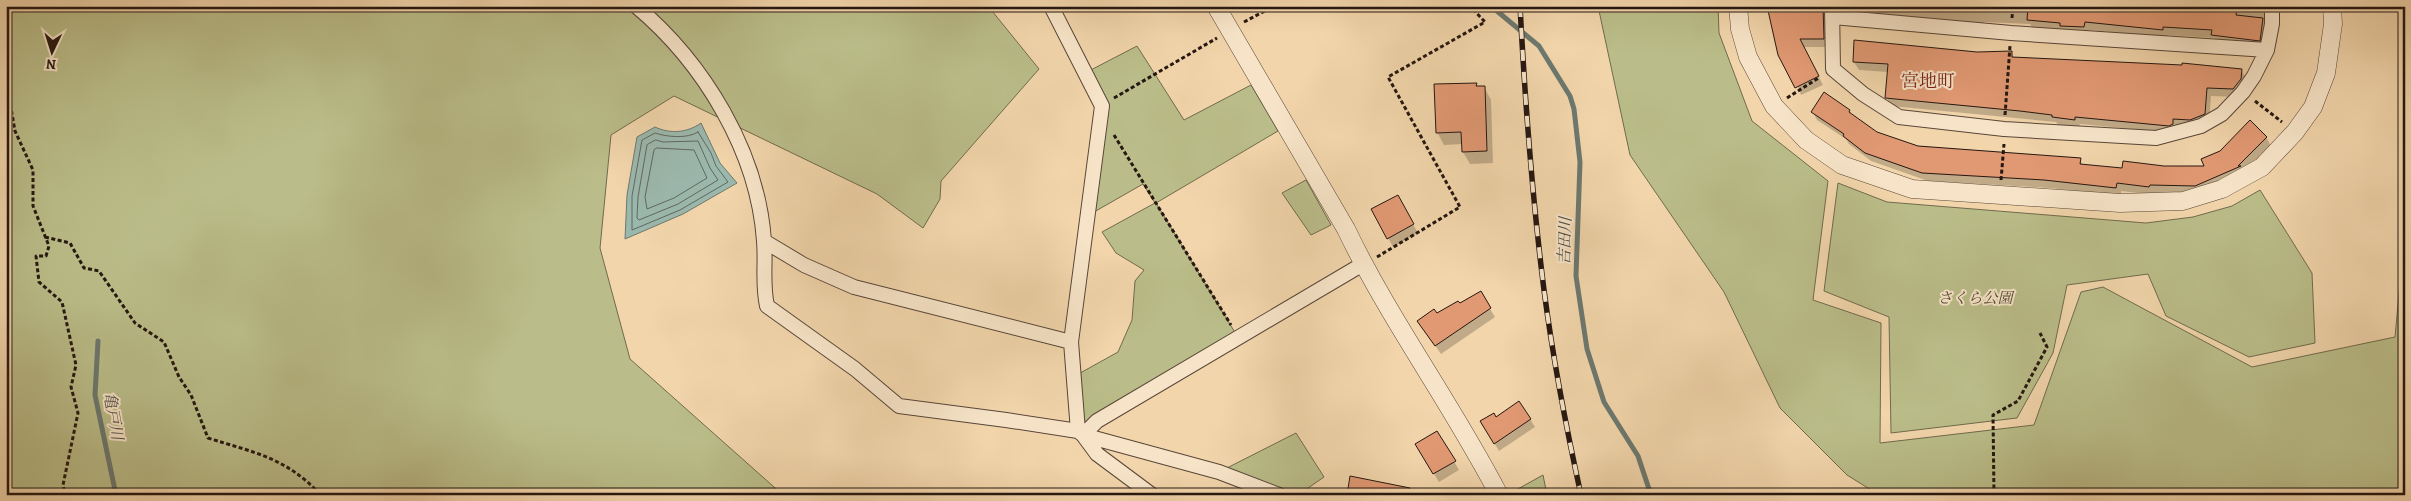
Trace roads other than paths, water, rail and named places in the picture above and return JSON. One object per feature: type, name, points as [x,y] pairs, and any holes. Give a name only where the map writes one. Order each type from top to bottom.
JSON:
[{"type":"street","points":[[636,6],[692,62],[730,126],[754,182],[764,241],[763,287],[767,306],[855,369],[899,406],[1006,420],[1080,433],[1218,472],[1279,495]]},
{"type":"street","points":[[1051,6],[1102,106],[1071,342],[1080,433],[1097,454],[1152,495]]},
{"type":"street","points":[[1216,6],[1346,229],[1363,264],[1443,401],[1480,459],[1499,495]]},
{"type":"street","points":[[1738,6],[1740,29],[1748,57],[1774,106],[1806,140],[1851,168],[1912,190],[2120,203],[2183,201],[2222,189],[2262,167],[2313,108],[2326,73],[2332,24],[2332,6]]},
{"type":"street","points":[[2267,50],[2011,33],[1832,12],[1834,69],[1863,94],[1899,117],[2004,129],[2156,138],[2201,126],[2222,114],[2243,92],[2254,76],[2267,50],[2272,24],[2272,6]]},
{"type":"street","points":[[764,241],[804,265],[854,287],[1071,342]]},
{"type":"street","points":[[1080,433],[1097,421],[1239,339],[1363,264]]},
{"type":"water","points":[[701,123],[720,163],[737,183],[683,214],[625,239],[627,195],[637,137],[655,127],[667,131],[684,131]]},
{"type":"waterway","name":"吉田川","points":[[1491,6],[1539,46],[1570,96],[1574,109],[1580,162],[1576,276],[1587,349],[1604,402],[1638,456],[1651,495]]},
{"type":"waterway","name":"亀戸川","points":[[98,341],[95,395],[116,495]]},
{"type":"railway","points":[[1520,6],[1529,148],[1544,290],[1560,393],[1581,495]]},
{"type":"district","name":"宮地町","points":[[1928,81]]},
{"type":"park label","name":"さくら公園","points":[[1975,298]]}]
